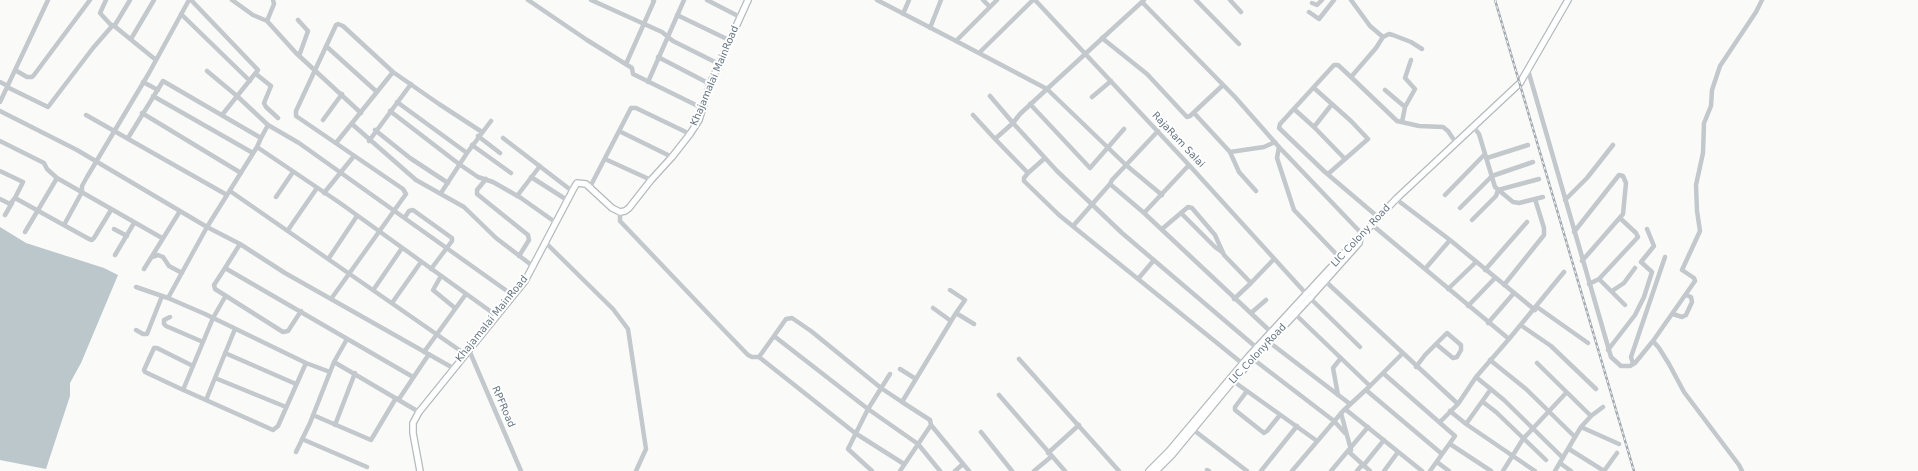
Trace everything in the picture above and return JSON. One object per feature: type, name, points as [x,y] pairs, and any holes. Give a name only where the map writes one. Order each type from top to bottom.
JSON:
[{"type":"main road","name":"Khajamalai MainRoad","points":[[620,212],[629,208],[651,180],[672,158],[690,134],[704,109],[710,84],[748,0]]},
{"type":"main road","name":"LIC Colony Road","points":[[1361,236],[1396,199],[1520,83],[1568,0]]},
{"type":"main road","points":[[572,191],[577,183],[582,183],[590,187],[612,208],[620,212]]},
{"type":"main road","name":"Khajamalai MainRoad","points":[[420,471],[413,433],[413,423],[419,412],[453,368],[514,296],[534,267],[555,222],[572,191]]},
{"type":"main road","name":"LIC ColonyRoad","points":[[1156,471],[1248,362],[1296,314],[1323,280],[1358,243],[1361,236]]},
{"type":"main road","points":[[1191,428],[1248,362],[1257,348],[1271,332],[1309,297]]},
{"type":"main road","points":[[1150,471],[1170,453]]},
{"type":"street","points":[[0,102],[48,0]]},
{"type":"street","points":[[16,70],[32,77],[90,0]]},
{"type":"street","points":[[106,0],[100,13],[156,60]]},
{"type":"street","points":[[0,82],[48,107],[113,25],[130,0]]},
{"type":"street","points":[[131,39],[154,0]]},
{"type":"street","points":[[64,225],[82,192],[82,186],[96,161],[115,132],[190,0],[257,68],[258,72],[222,116]]},
{"type":"street","points":[[232,0],[253,15],[267,21],[299,56],[361,113]]},
{"type":"street","points":[[267,21],[274,4],[273,0]]},
{"type":"street","points":[[528,0],[632,68],[632,74],[704,109]]},
{"type":"street","points":[[591,0],[644,24],[667,36],[673,41],[719,64]]},
{"type":"street","points":[[626,64],[654,0]]},
{"type":"street","points":[[648,82],[684,0]]},
{"type":"street","points":[[708,0],[740,16]]},
{"type":"street","points":[[903,14],[909,0]]},
{"type":"street","points":[[930,28],[941,0]]},
{"type":"street","points":[[983,0],[990,7]]},
{"type":"street","points":[[956,41],[997,0]]},
{"type":"street","points":[[979,53],[1034,0]]},
{"type":"street","name":"RajaRam Salai","points":[[1034,0],[1158,131],[1309,297],[1360,347]]},
{"type":"street","points":[[1196,0],[1239,44]]},
{"type":"street","points":[[1230,0],[1242,12]]},
{"type":"street","points":[[1312,2],[1317,5],[1322,0]]},
{"type":"street","points":[[1309,12],[1319,19],[1334,0]]},
{"type":"street","points":[[1351,0],[1370,26],[1383,37]]},
{"type":"street","points":[[1528,70],[1608,350],[1611,357],[1618,364],[1624,367],[1633,364],[1653,341],[1686,295],[1695,279],[1682,270],[1700,231],[1696,212],[1696,185],[1703,153],[1704,123],[1711,106],[1712,90],[1720,66],[1756,12],[1762,0]]},
{"type":"street","points":[[879,1],[1047,89],[1126,165],[1162,195]]},
{"type":"street","points":[[995,139],[1013,123],[1030,104],[1143,1],[1223,85],[1361,236]]},
{"type":"street","points":[[181,14],[250,82]]},
{"type":"street","points":[[677,15],[729,40]]},
{"type":"street","points":[[298,20],[308,31],[299,56]]},
{"type":"street","points":[[331,298],[406,194],[403,189],[296,116],[296,111],[334,27],[340,24],[393,72],[480,134],[500,153]]},
{"type":"street","points":[[1350,77],[1376,48],[1383,37],[1389,34],[1411,42],[1422,49]]},
{"type":"street","points":[[1102,38],[1147,74],[1184,116],[1189,117],[1223,85]]},
{"type":"street","points":[[326,46],[377,92]]},
{"type":"street","points":[[658,57],[710,84]]},
{"type":"street","points":[[1402,122],[1405,107],[1415,90],[1405,78],[1411,60]]},
{"type":"street","points":[[1378,217],[1328,174],[1279,128],[1280,124],[1334,65],[1338,65],[1397,121],[1419,126],[1442,127],[1448,131],[1456,143]]},
{"type":"street","points":[[207,71],[268,125],[286,134],[405,217],[514,296]]},
{"type":"street","points":[[336,143],[393,72]]},
{"type":"street","points":[[256,74],[271,86],[264,103],[266,107],[278,118]]},
{"type":"street","points":[[128,138],[163,81],[261,138]]},
{"type":"street","points":[[1092,96],[1111,81]]},
{"type":"street","points":[[143,82],[158,90]]},
{"type":"street","points":[[369,141],[375,130],[411,84]]},
{"type":"street","points":[[1314,88],[1368,139],[1328,174]]},
{"type":"street","points":[[1385,90],[1405,107]]},
{"type":"street","points":[[323,120],[342,94]]},
{"type":"street","points":[[153,96],[253,153]]},
{"type":"street","points":[[990,96],[1044,158],[1092,205],[1257,348]]},
{"type":"street","points":[[397,102],[467,153]]},
{"type":"street","points":[[1030,104],[1090,168],[1124,129]]},
{"type":"street","points":[[1314,127],[1332,104]]},
{"type":"street","points":[[590,187],[630,110],[634,107],[690,134]]},
{"type":"street","points":[[1294,109],[1345,159]]},
{"type":"street","points":[[0,111],[96,161],[180,211],[240,244],[285,273],[453,368]]},
{"type":"street","points":[[390,111],[459,164],[478,176],[518,196],[555,222]]},
{"type":"street","points":[[142,113],[241,173]]},
{"type":"street","points":[[1194,113],[1230,152],[1239,172],[1256,192]]},
{"type":"street","points":[[86,115],[228,193],[288,230],[437,334],[467,352]]},
{"type":"street","points":[[973,115],[1028,173]]},
{"type":"street","points":[[441,194],[472,145],[491,121]]},
{"type":"street","points":[[352,124],[369,141],[416,180],[464,207],[496,238],[534,267]]},
{"type":"street","points":[[168,298],[228,193],[257,147],[268,125]]},
{"type":"street","points":[[1473,126],[1479,134],[1495,188],[1513,202],[1519,203],[1543,197]]},
{"type":"street","points":[[375,130],[410,158],[448,183]]},
{"type":"street","points":[[619,131],[672,158]]},
{"type":"street","points":[[1073,226],[1158,131]]},
{"type":"street","points":[[503,138],[572,191]]},
{"type":"street","points":[[0,141],[44,163],[47,169],[57,178],[162,238]]},
{"type":"street","points":[[1230,152],[1264,147],[1275,142]]},
{"type":"street","points":[[472,145],[512,173]]},
{"type":"street","points":[[1445,195],[1486,156],[1528,145]]},
{"type":"street","points":[[1565,200],[1587,178],[1614,145]]},
{"type":"street","points":[[257,147],[318,188],[497,316]]},
{"type":"street","points":[[1279,147],[1276,154],[1294,210],[1341,260]]},
{"type":"street","points":[[324,193],[354,156]]},
{"type":"street","points":[[1044,158],[1028,173],[1024,178],[1024,181],[1073,226],[1138,279],[1248,362],[1334,421],[1345,433]]},
{"type":"street","points":[[605,159],[651,180]]},
{"type":"street","points":[[1460,208],[1492,176],[1533,162]]},
{"type":"street","points":[[1144,213],[1189,165]]},
{"type":"street","points":[[518,196],[540,166]]},
{"type":"street","points":[[0,171],[23,182],[5,215]]},
{"type":"street","points":[[276,197],[293,172]]},
{"type":"street","points":[[1574,232],[1621,174],[1626,183],[1625,209],[1621,219],[1582,261]]},
{"type":"street","points":[[531,177],[567,200]]},
{"type":"street","points":[[25,232],[57,178]]},
{"type":"street","points":[[486,179],[477,190],[477,194],[528,235],[529,240],[519,256]]},
{"type":"street","points":[[1498,190],[1539,179]]},
{"type":"street","points":[[1110,184],[1162,229],[1234,299],[1271,332]]},
{"type":"street","points":[[288,230],[318,188]]},
{"type":"street","points":[[1472,220],[1496,196],[1498,190]]},
{"type":"street","points":[[15,198],[92,240],[111,210]]},
{"type":"street","points":[[0,199],[10,204],[12,203]]},
{"type":"street","points":[[1396,199],[1450,240],[1514,293],[1588,343]]},
{"type":"street","points":[[1504,285],[1544,235],[1544,228],[1535,199]]},
{"type":"street","points":[[1162,229],[1188,207],[1192,208],[1215,235],[1222,252]]},
{"type":"street","points":[[405,217],[409,211],[413,210],[451,236],[453,239],[431,269]]},
{"type":"street","points":[[144,269],[180,211]]},
{"type":"street","points":[[620,212],[620,221],[748,355],[752,357],[759,357],[855,433],[907,471]]},
{"type":"street","points":[[1181,213],[1215,247],[1222,252],[1251,283]]},
{"type":"street","points":[[329,258],[357,216]]},
{"type":"street","points":[[1589,284],[1599,279],[1638,237],[1636,233],[1621,219]]},
{"type":"street","points":[[1486,270],[1527,222]]},
{"type":"street","points":[[115,254],[134,223]]},
{"type":"street","points":[[1371,224],[1509,339]]},
{"type":"street","points":[[114,229],[127,236]]},
{"type":"street","points":[[1608,350],[1637,312],[1651,274],[1652,270],[1641,262],[1654,246],[1647,229]]},
{"type":"street","points":[[1425,269],[1450,240]]},
{"type":"street","points":[[546,243],[613,309],[628,329],[646,449],[636,471]]},
{"type":"street","points":[[240,244],[214,288],[225,297],[285,333],[288,332],[301,311]]},
{"type":"street","points":[[374,289],[402,248]]},
{"type":"street","points":[[152,257],[158,255],[163,257],[169,266],[182,273]]},
{"type":"street","points":[[1633,364],[1630,357],[1665,257]]},
{"type":"street","points":[[1234,299],[1274,259]]},
{"type":"street","points":[[1138,279],[1154,260]]},
{"type":"street","points":[[392,303],[421,262]]},
{"type":"street","points":[[1448,289],[1476,262]]},
{"type":"street","points":[[225,268],[413,377]]},
{"type":"street","points":[[1612,291],[1624,283],[1635,268]]},
{"type":"street","points":[[1440,422],[1458,404],[1476,377],[1522,326],[1564,272]]},
{"type":"street","points":[[441,276],[433,290],[455,308]]},
{"type":"street","points":[[1468,306],[1495,278]]},
{"type":"street","points":[[1599,279],[1625,305]]},
{"type":"street","points":[[1323,280],[1458,404]]},
{"type":"street","points":[[136,287],[168,298],[306,363],[330,372]]},
{"type":"street","points":[[902,402],[956,312],[965,300],[950,290]]},
{"type":"street","points":[[1488,323],[1514,293]]},
{"type":"street","points":[[424,352],[466,294]]},
{"type":"street","points":[[1673,314],[1682,317],[1686,315],[1692,302],[1691,298],[1686,295]]},
{"type":"street","points":[[136,330],[143,334],[147,334],[162,296]]},
{"type":"street","points":[[183,390],[213,318],[225,297]]},
{"type":"street","points":[[1251,313],[1266,300]]},
{"type":"street","points":[[933,308],[951,321]]},
{"type":"street","points":[[956,312],[974,324]]},
{"type":"street","points":[[1296,314],[1370,386]]},
{"type":"street","points":[[170,317],[164,320],[164,324],[203,342]]},
{"type":"street","points":[[759,357],[786,319],[792,318],[811,331],[881,388],[930,420],[931,425],[969,471]]},
{"type":"street","points":[[1522,326],[1551,346],[1596,389]]},
{"type":"street","points":[[206,400],[235,329]]},
{"type":"street","points":[[1416,367],[1436,344],[1447,333],[1461,345],[1461,350],[1457,357],[1453,358],[1436,344]]},
{"type":"street","points":[[774,336],[868,409],[918,444],[940,471]]},
{"type":"street","points":[[296,452],[313,415],[334,362],[348,338]]},
{"type":"street","points":[[1653,341],[1669,364],[1684,392],[1742,471]]},
{"type":"street","points":[[1269,342],[1350,404]]},
{"type":"street","points":[[193,366],[157,348],[154,348],[144,367],[145,372],[274,430],[278,426],[306,363]]},
{"type":"street","name":"RPFRoad","points":[[467,352],[521,471]]},
{"type":"street","points":[[225,353],[296,384]]},
{"type":"street","points":[[313,415],[371,440],[429,354]]},
{"type":"street","points":[[1292,471],[1343,411],[1402,354]]},
{"type":"street","points":[[1338,395],[1333,368],[1341,358]]},
{"type":"street","points":[[1019,359],[1119,471]]},
{"type":"street","points":[[1490,360],[1526,389],[1575,438]]},
{"type":"street","points":[[334,362],[419,412]]},
{"type":"street","points":[[1537,363],[1591,416]]},
{"type":"street","points":[[900,369],[916,379]]},
{"type":"street","points":[[1383,372],[1455,436],[1430,471]]},
{"type":"street","points":[[335,425],[355,373]]},
{"type":"street","points":[[872,471],[848,449],[868,409],[890,374]]},
{"type":"street","points":[[1476,377],[1563,458]]},
{"type":"street","points":[[215,378],[286,407]]},
{"type":"street","points":[[1233,381],[1246,392],[1317,440]]},
{"type":"street","points":[[1466,424],[1490,389]]},
{"type":"street","points":[[1366,390],[1442,454]]},
{"type":"street","points":[[1246,392],[1235,407],[1235,410],[1264,433],[1267,432],[1280,415]]},
{"type":"street","points":[[1503,471],[1523,439],[1548,410],[1566,393]]},
{"type":"street","points":[[999,395],[1065,471]]},
{"type":"street","points":[[1482,402],[1496,412],[1546,460]]},
{"type":"street","points":[[1555,471],[1581,428],[1591,416],[1603,407]]},
{"type":"street","points":[[1343,411],[1384,440],[1415,469],[1422,471]]},
{"type":"street","points":[[1343,411],[1345,433],[1350,451],[1370,471]]},
{"type":"street","points":[[1450,411],[1466,424],[1535,471]]},
{"type":"street","points":[[902,467],[931,425]]},
{"type":"street","points":[[1034,471],[1079,425]]},
{"type":"street","points":[[1261,471],[1297,426]]},
{"type":"street","points":[[1191,428],[1247,471]]},
{"type":"street","points":[[1331,471],[1350,451],[1368,428]]},
{"type":"street","points":[[1581,428],[1619,444]]},
{"type":"street","points":[[981,432],[1012,471]]},
{"type":"street","points":[[302,439],[367,467]]},
{"type":"street","points":[[1357,471],[1384,440]]},
{"type":"street","points":[[1450,444],[1491,471]]},
{"type":"street","points":[[1569,449],[1604,471],[1617,453]]},
{"type":"street","points":[[1384,471],[1398,452]]},
{"type":"street","points":[[1437,462],[1449,471]]},
{"type":"street","points":[[1560,463],[1571,471]]},
{"type":"street","points":[[954,471],[963,464]]},
{"type":"shaded area","points":[[0,227],[26,243],[104,268],[118,275],[81,363],[70,383],[70,396],[46,469],[0,460]]},
{"type":"railway","points":[[1495,0],[1634,471]]}]
